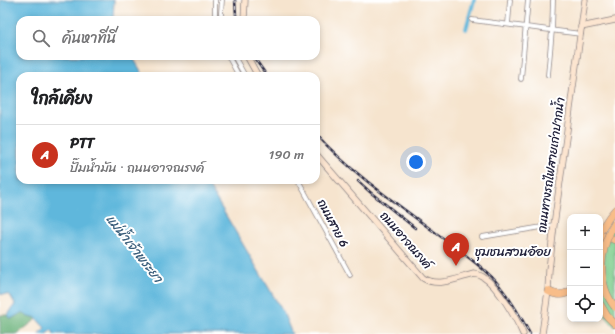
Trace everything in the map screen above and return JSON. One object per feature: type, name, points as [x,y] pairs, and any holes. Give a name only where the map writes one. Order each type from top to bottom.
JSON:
[{"type":"highway","points":[[603,226],[615,210]]},
{"type":"highway","points":[[615,223],[605,244],[602,255],[602,268],[606,292],[615,307]]},
{"type":"highway","points":[[603,236],[606,236],[615,240]]},
{"type":"highway","points":[[548,291],[553,294],[567,293]]},
{"type":"highway","points":[[603,309],[615,324]]},
{"type":"street","points":[[215,0],[215,16]]},
{"type":"street","points":[[222,0],[222,16]]},
{"type":"street","points":[[244,16],[245,0]]},
{"type":"street","points":[[508,24],[510,0]]},
{"type":"street","points":[[521,79],[528,0]]},
{"type":"street","points":[[548,75],[554,0]]},
{"type":"street","name":"ถนนทางรถไฟสายเก่าปากน้ำ","points":[[542,334],[548,291],[554,225],[585,0]]},
{"type":"street","points":[[472,20],[581,34]]},
{"type":"street","points":[[581,27],[615,20]]},
{"type":"street","points":[[230,60],[237,72]]},
{"type":"street","points":[[236,60],[243,72]]},
{"type":"street","points":[[249,60],[256,72]]},
{"type":"street","name":"ถนนอาจณรงค์","points":[[320,159],[423,278],[432,282],[441,282],[474,274],[483,276],[495,288],[507,305],[523,334]]},
{"type":"street","name":"ถนนสาย 6","points":[[300,184],[350,275]]},
{"type":"street","points":[[482,237],[554,225]]},
{"type":"green space","points":[[615,228],[615,327],[603,313],[603,234]]},
{"type":"green space","points":[[23,312],[28,317],[35,317],[37,319],[17,334],[0,334],[0,315],[8,315],[11,319]]},
{"type":"water","name":"แม่น้ำเจ้าพระยา","points":[[0,0],[114,0],[113,16],[16,16],[16,60],[134,60],[142,72],[16,72],[16,184],[207,184],[283,312],[292,334],[54,334],[52,330],[46,334],[38,334],[45,328],[35,317],[28,317],[23,312],[11,319],[8,315],[15,304],[10,295],[0,294]]},
{"type":"waterway","points":[[466,29],[474,0]]},
{"type":"railway","points":[[235,0],[236,16]]},
{"type":"railway","points":[[256,60],[264,72]]},
{"type":"railway","points":[[320,138],[346,164],[363,178],[488,273],[508,297],[530,334]]},
{"type":"railway","points":[[358,181],[415,228]]},
{"type":"place","name":"PTT","points":[[456,266]]},
{"type":"district","name":"ชุมชนสวนอ้อย","points":[[513,251]]}]
